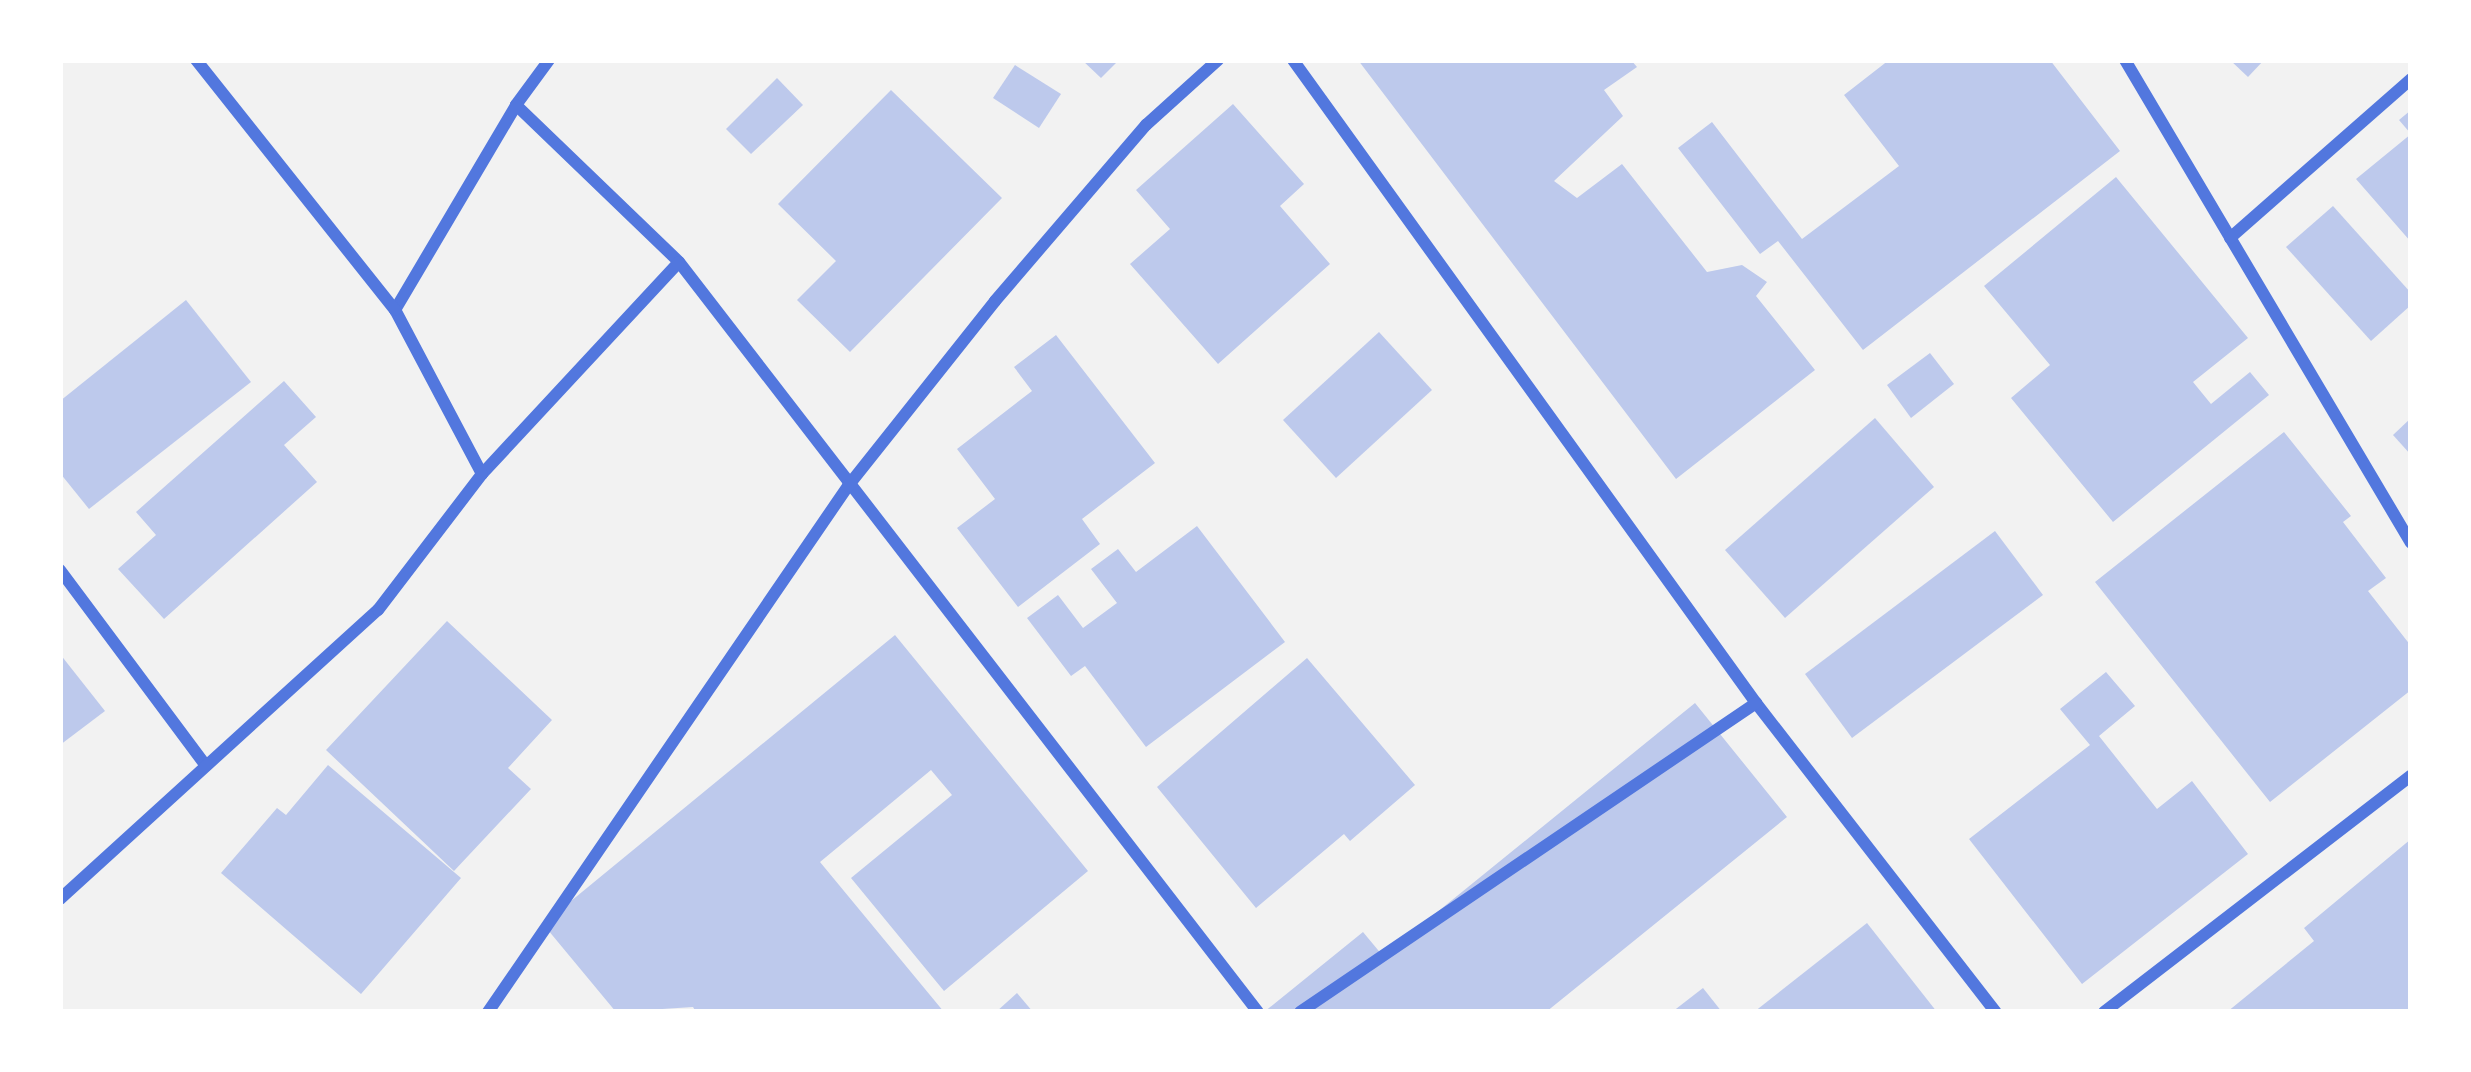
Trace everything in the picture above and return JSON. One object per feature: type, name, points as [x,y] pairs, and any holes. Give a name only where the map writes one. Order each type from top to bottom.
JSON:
[{"type":"street","points":[[196,60],[395,310],[482,474]]},
{"type":"street","points":[[395,310],[517,105],[549,60]]},
{"type":"street","points":[[488,1012],[848,486],[995,301],[1146,125],[1218,60]]},
{"type":"street","points":[[1293,60],[1756,703],[1996,1012]]},
{"type":"street","points":[[2125,60],[2411,543]]},
{"type":"street","points":[[2230,238],[2411,79]]},
{"type":"street","points":[[517,105],[680,262],[848,486],[1258,1012]]},
{"type":"street","points":[[60,899],[378,610],[482,474],[680,262]]},
{"type":"street","points":[[60,570],[206,766]]},
{"type":"street","points":[[1300,1012],[1756,703]]},
{"type":"street","points":[[2104,1012],[2411,776]]},
{"type":"building","points":[[1082,60],[1119,60],[1101,78]]},
{"type":"building","points":[[1358,60],[1631,60],[1637,67],[1604,90],[1623,116],[1554,181],[1577,198],[1622,164],[1707,272],[1742,265],[1767,282],[1756,296],[1815,370],[1676,479]]},
{"type":"building","points":[[1889,60],[2050,60],[2120,151],[1863,350],[1778,241],[1760,254],[1678,148],[1712,122],[1802,239],[1899,166],[1844,95]]},
{"type":"building","points":[[2230,60],[2264,60],[2248,77]]},
{"type":"building","points":[[1015,65],[1061,94],[1039,128],[993,98]]},
{"type":"building","points":[[777,78],[803,105],[751,154],[726,129]]},
{"type":"building","points":[[891,90],[1002,198],[850,352],[797,300],[836,261],[778,204]]},
{"type":"building","points":[[1233,104],[1304,184],[1280,206],[1330,264],[1218,364],[1130,264],[1170,229],[1136,190]]},
{"type":"building","points":[[2411,110],[2411,134],[2399,120]]},
{"type":"building","points":[[2411,134],[2411,242],[2356,179]]},
{"type":"building","points":[[2116,177],[2248,338],[2193,382],[2211,404],[2250,372],[2269,395],[2113,522],[2011,398],[2050,365],[1984,286]]},
{"type":"building","points":[[2333,206],[2411,293],[2411,305],[2371,341],[2286,247]]},
{"type":"building","points":[[186,300],[251,382],[89,509],[60,473],[60,401]]},
{"type":"building","points":[[1379,332],[1432,390],[1336,478],[1283,420]]},
{"type":"building","points":[[1056,335],[1155,463],[1082,519],[1100,544],[1018,607],[957,528],[995,499],[957,449],[1032,391],[1014,367]]},
{"type":"building","points":[[1930,353],[1954,384],[1911,418],[1887,385]]},
{"type":"building","points":[[284,381],[316,417],[284,445],[317,482],[164,619],[118,569],[156,535],[136,512]]},
{"type":"building","points":[[1875,418],[1934,487],[1785,618],[1725,550]]},
{"type":"building","points":[[2411,418],[2411,455],[2393,435]]},
{"type":"building","points":[[2284,432],[2351,516],[2343,522],[2386,578],[2368,591],[2411,646],[2411,690],[2270,802],[2095,582]]},
{"type":"building","points":[[1197,526],[1285,642],[1146,747],[1085,666],[1071,676],[1027,618],[1058,595],[1083,628],[1117,603],[1091,569],[1118,549],[1136,572]]},
{"type":"building","points":[[1995,531],[2043,595],[1852,738],[1805,674]]},
{"type":"building","points":[[447,621],[552,720],[508,768],[531,789],[454,871],[326,750]]},
{"type":"building","points":[[895,635],[1088,871],[944,991],[851,878],[952,795],[931,770],[820,862],[944,1012],[696,1012],[693,1007],[616,1012],[543,924]]},
{"type":"building","points":[[60,654],[105,711],[60,745]]},
{"type":"building","points":[[1307,658],[1415,785],[1350,841],[1344,834],[1256,908],[1157,787]]},
{"type":"building","points":[[2106,672],[2135,706],[2099,736],[2157,809],[2192,781],[2248,854],[2082,984],[1969,839],[2090,745],[2060,709]]},
{"type":"building","points":[[1695,703],[1787,817],[1546,1012],[1264,1012],[1363,932],[1383,956]]},
{"type":"building","points":[[328,765],[461,878],[361,994],[221,873],[277,808],[286,815]]},
{"type":"building","points":[[2411,839],[2411,1012],[2227,1012],[2314,941],[2304,928]]},
{"type":"building","points":[[1867,923],[1937,1012],[1754,1012]]},
{"type":"building","points":[[1703,988],[1722,1012],[1672,1012]]},
{"type":"building","points":[[1017,993],[1033,1012],[996,1012]]}]
